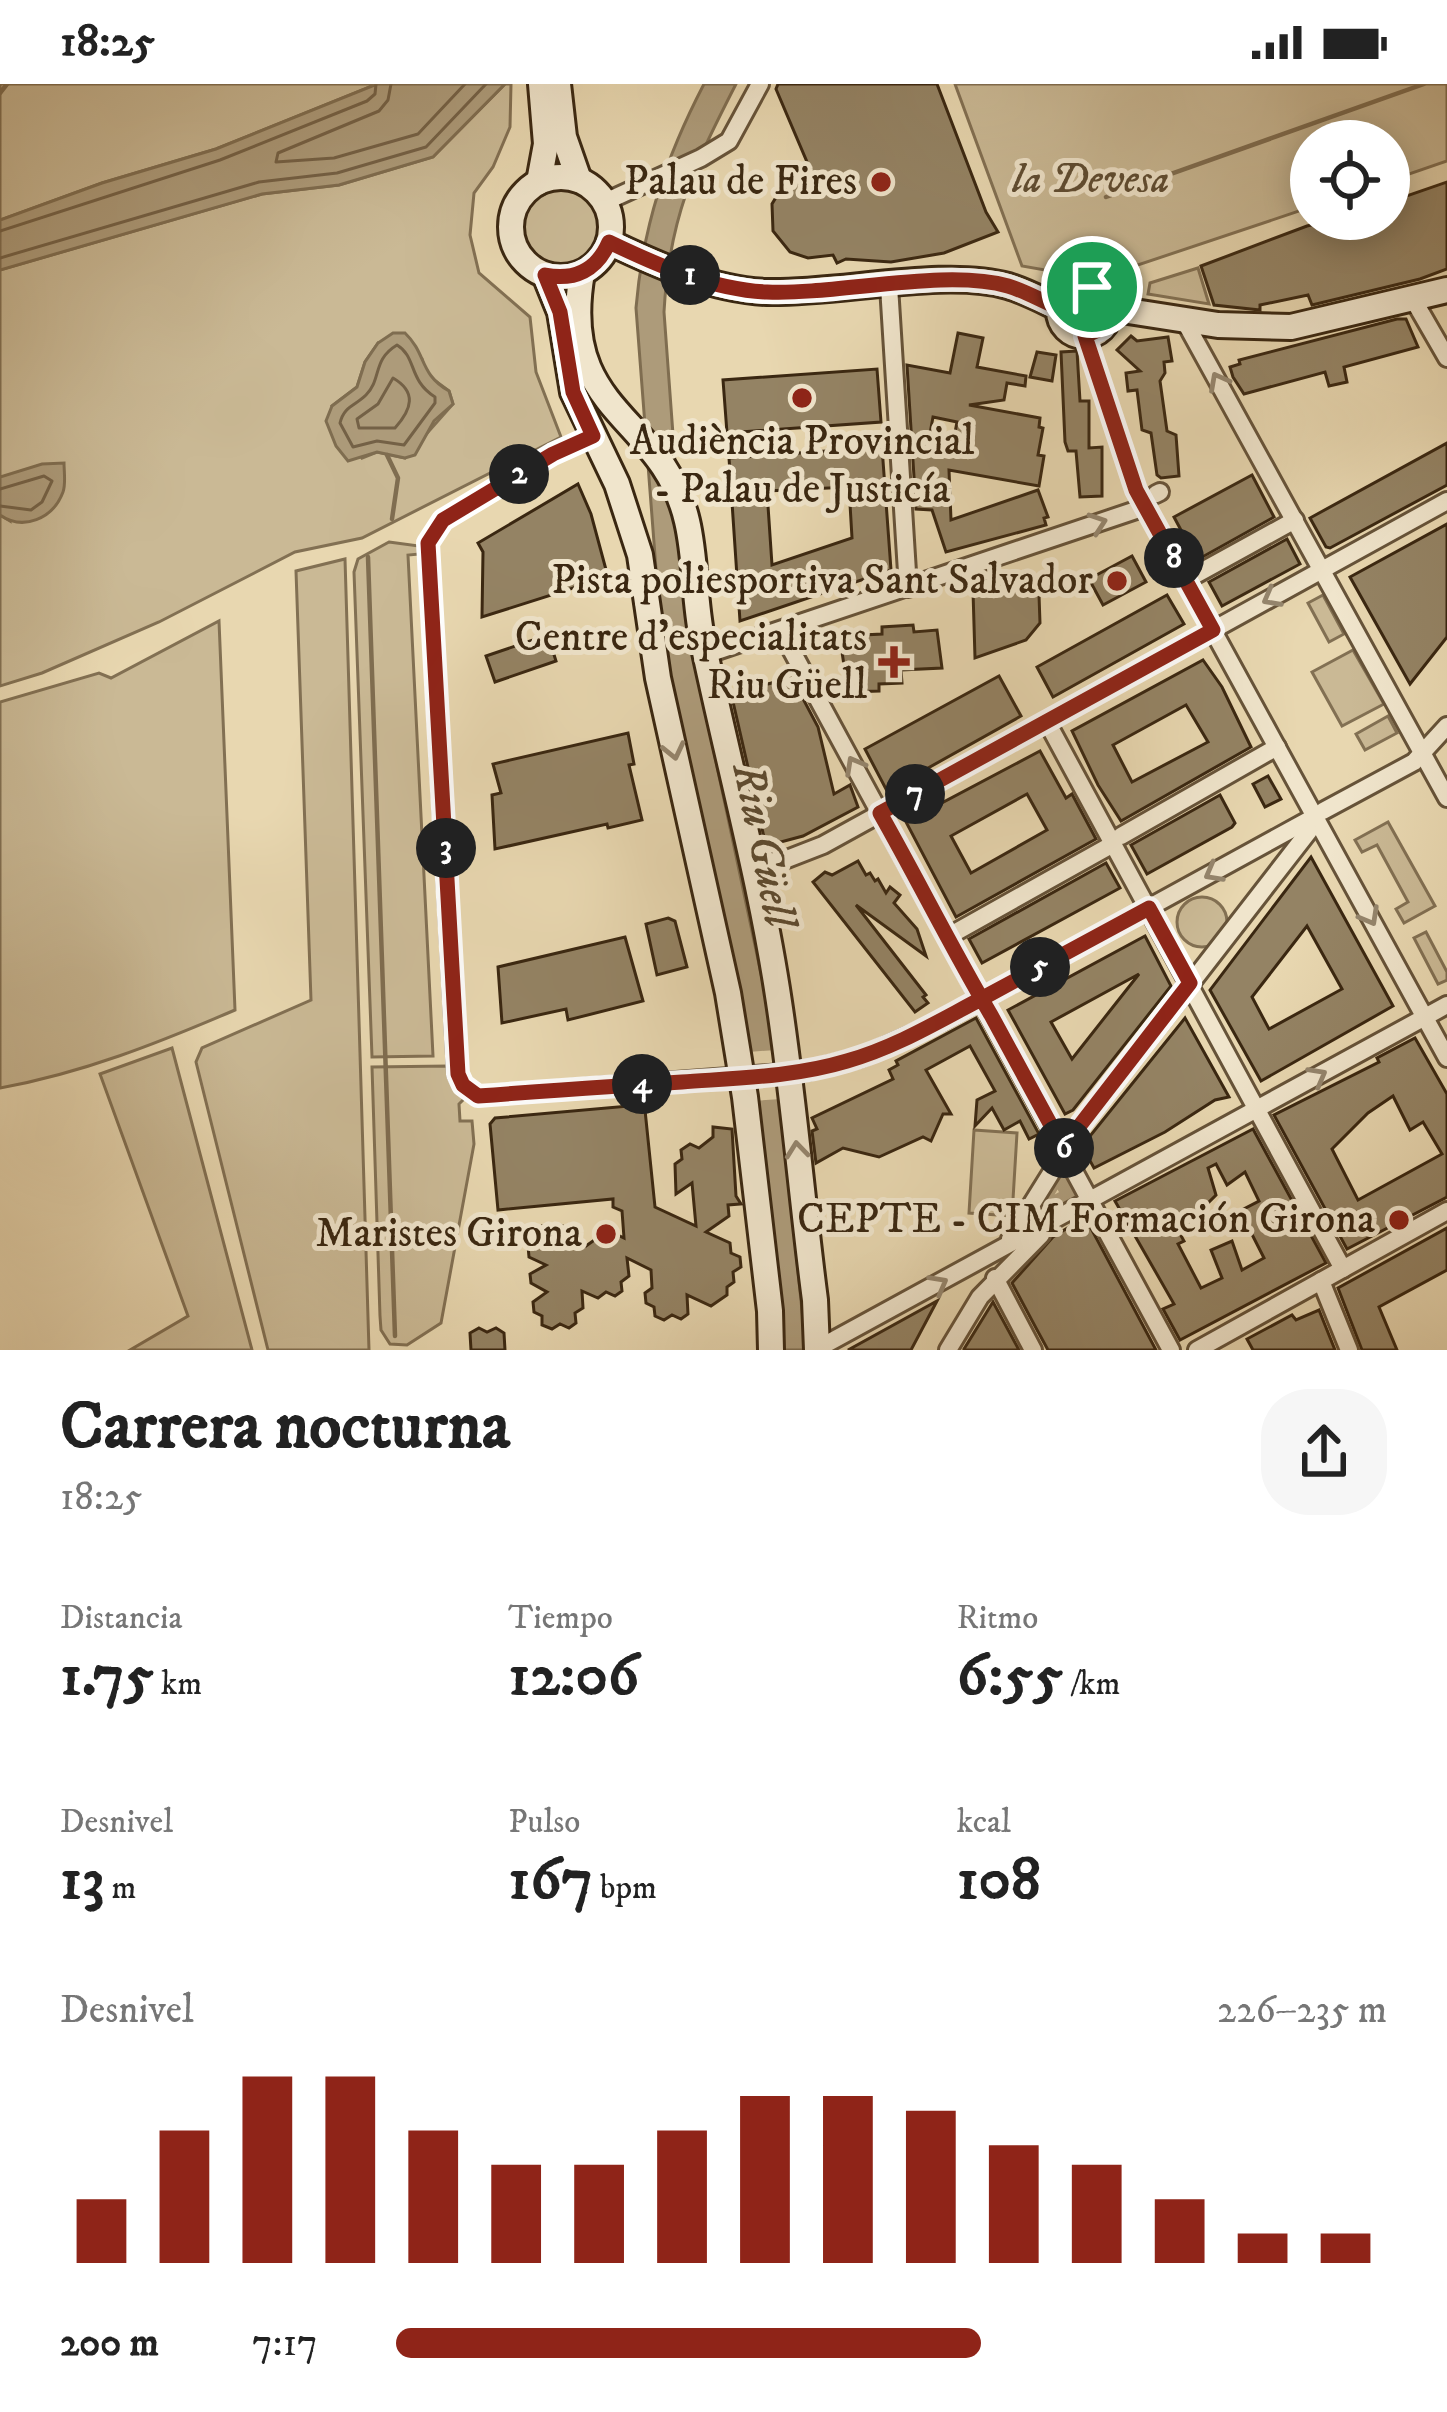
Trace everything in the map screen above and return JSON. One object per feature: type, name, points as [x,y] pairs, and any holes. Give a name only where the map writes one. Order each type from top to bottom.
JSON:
[{"type":"street","points":[[541,84],[579,180]]},
{"type":"street","points":[[538,182],[558,84]]},
{"type":"street","points":[[604,202],[701,158],[735,133],[760,84]]},
{"type":"street","points":[[558,176],[579,180],[604,202],[611,221],[609,242],[599,260],[582,273],[562,278],[545,275],[522,258],[511,228],[520,197],[538,182],[558,176]]},
{"type":"street","points":[[609,242],[716,284],[750,291],[974,280],[1009,286],[1059,308]]},
{"type":"street","points":[[582,273],[576,314],[585,360],[604,399],[665,468],[683,506],[705,655],[779,1000],[817,1350],[1447,1005]]},
{"type":"street","points":[[545,275],[560,312],[573,392],[617,484],[637,541],[658,678],[745,1077],[771,1350]]},
{"type":"street","points":[[890,286],[908,588]]},
{"type":"street","points":[[1109,308],[1103,328],[1085,336],[1067,330],[1061,322],[1059,308],[1067,292],[1084,286],[1101,292],[1109,308],[1186,339],[1291,327],[1447,290]]},
{"type":"street","points":[[1413,299],[1447,358]]},
{"type":"street","points":[[1085,336],[1136,490],[1154,498],[1186,580],[1447,1058]]},
{"type":"street","points":[[1186,339],[1295,520],[1447,799]]},
{"type":"street","points":[[593,436],[553,454],[443,520],[428,543],[458,1074],[463,1085],[478,1096],[784,1073],[875,1052],[1316,819],[1423,755],[1447,726]]},
{"type":"street","points":[[705,655],[908,588],[1154,498]]},
{"type":"street","points":[[751,865],[805,853],[1447,501]]},
{"type":"street","points":[[1186,580],[1295,520]]},
{"type":"street","points":[[781,631],[1171,1350]]},
{"type":"street","points":[[1047,722],[1343,1269]]},
{"type":"street","points":[[1121,836],[1276,747]]},
{"type":"street","points":[[1002,1250],[1022,1225],[1081,1124],[1316,819]]},
{"type":"street","points":[[956,932],[1106,848]]},
{"type":"street","points":[[1197,1350],[1447,1211]]},
{"type":"street","points":[[948,1350],[995,1278],[1063,1214]]},
{"type":"street","points":[[995,1278],[1034,1350]]},
{"type":"street","points":[[1322,1281],[1349,1350]]},
{"type":"green space","points":[[0,84],[377,84],[216,149],[0,220]]},
{"type":"green space","points":[[505,84],[511,84],[510,127],[493,167],[474,193],[470,235],[479,273],[530,317],[536,372],[561,437],[362,538],[295,552],[159,622],[42,673],[0,686],[0,515],[10,521],[7,477],[0,477],[0,270],[262,194],[339,185],[433,157]],"holes":[[[378,343],[422,359],[426,374],[449,391],[453,404],[405,458],[377,452],[362,458],[332,406],[357,387]]]},
{"type":"green space","name":"la Devesa","points":[[955,84],[1447,84],[1447,161],[1410,174],[1410,120],[1290,120],[1290,214],[1096,279],[1022,266]]},
{"type":"green space","points":[[561,185],[590,197],[602,226],[590,255],[561,267],[532,255],[520,226],[532,197]]},
{"type":"green space","points":[[1198,268],[1209,304],[1148,294],[1150,283]]},
{"type":"green space","points":[[389,542],[419,546],[420,554],[408,555],[433,1056],[372,1057],[354,572],[358,559]]},
{"type":"green space","points":[[345,559],[369,1350],[268,1350],[196,1062],[202,1048],[311,1000],[296,571]]},
{"type":"green space","points":[[1323,595],[1344,634],[1329,642],[1308,603]]},
{"type":"green space","points":[[219,621],[235,1010],[120,1056],[0,1088],[0,702],[99,673],[111,678]]},
{"type":"green space","points":[[1353,650],[1384,704],[1342,726],[1312,672]]},
{"type":"green space","points":[[1388,716],[1397,733],[1365,750],[1356,734]]},
{"type":"green space","points":[[1388,822],[1435,906],[1404,923],[1396,909],[1408,902],[1377,845],[1362,852],[1355,840]]},
{"type":"green space","points":[[1202,897],[1219,905],[1227,922],[1219,939],[1202,947],[1185,939],[1177,922],[1185,905]]},
{"type":"green space","points":[[1426,932],[1447,972],[1447,980],[1438,984],[1414,938]]},
{"type":"green space","points":[[172,1048],[252,1350],[130,1350],[188,1316],[100,1074]]},
{"type":"green space","points":[[448,1066],[451,1081],[466,1097],[459,1104],[460,1121],[472,1121],[474,1144],[441,1323],[407,1345],[390,1344],[381,1330],[380,1316],[372,1067]]},
{"type":"green space","points":[[974,1130],[1017,1133],[1012,1216],[969,1213]]},
{"type":"water","points":[[377,84],[505,84],[433,157],[339,185],[262,194],[0,270],[0,220],[216,149]]},
{"type":"water","points":[[704,84],[736,84],[686,194],[671,248],[664,312],[687,625],[774,1035],[806,1350],[780,1350],[734,975],[662,647],[636,308],[658,192]]},
{"type":"water","points":[[393,333],[405,333],[412,341],[433,378],[449,391],[453,404],[434,421],[415,455],[405,458],[377,452],[348,461],[326,421],[332,406],[357,387],[378,343]]},
{"type":"water","points":[[64,463],[63,492],[45,515],[18,522],[0,515],[0,477],[42,464]]},
{"type":"pier","points":[[776,1050],[781,1099],[753,1101],[748,1052]]},
{"type":"building","name":"Palau de Fires","points":[[778,84],[937,84],[998,232],[944,253],[891,262],[846,259],[837,263],[833,255],[808,258],[790,252],[773,231],[772,204],[784,184],[802,173],[799,165],[807,162],[776,89]]},
{"type":"building","points":[[1447,182],[1447,269],[1312,305],[1308,295],[1260,305],[1260,310],[1214,305],[1201,266],[1290,232],[1290,240],[1410,240],[1410,195]]},
{"type":"building","points":[[1406,319],[1418,347],[1344,367],[1347,382],[1329,386],[1325,372],[1244,394],[1233,377],[1230,367],[1240,364],[1239,360]]},
{"type":"building","points":[[958,333],[983,338],[977,367],[1026,376],[1025,386],[1007,383],[1004,400],[969,405],[1040,418],[1038,455],[1044,456],[1039,486],[949,470],[951,520],[1038,490],[1048,517],[1044,518],[1046,525],[946,552],[932,510],[916,509],[907,365],[950,373]],"holes":[[[933,417],[957,422],[953,443],[929,439]]]},
{"type":"building","points":[[1131,336],[1137,341],[1168,337],[1172,361],[1164,362],[1160,381],[1167,431],[1176,435],[1179,476],[1157,475],[1151,433],[1142,430],[1137,390],[1128,391],[1126,373],[1140,371],[1117,350]]},
{"type":"building","points":[[1077,351],[1080,401],[1089,401],[1089,448],[1102,447],[1102,496],[1080,497],[1076,451],[1068,451],[1065,442],[1061,352]]},
{"type":"building","points":[[1037,352],[1056,355],[1052,381],[1030,377]]},
{"type":"building","name":"Audiència Provincial - Palau de Justicía","points":[[877,369],[881,422],[727,433],[723,380]]},
{"type":"building","points":[[1447,443],[1447,485],[1326,547],[1310,518]]},
{"type":"building","points":[[882,447],[891,570],[740,621],[729,458]],"holes":[[[849,487],[852,538],[772,565],[767,491]]]},
{"type":"building","points":[[1252,475],[1274,517],[1197,560],[1174,517]]},
{"type":"building","points":[[578,484],[608,577],[482,617],[483,552],[478,543]]},
{"type":"building","points":[[1447,524],[1447,637],[1410,684],[1350,577]]},
{"type":"building","points":[[1287,539],[1300,564],[1222,606],[1209,582]]},
{"type":"building","name":"Pista poliesportiva Sant Salvador","points":[[1132,556],[1146,582],[1103,605],[1089,579]]},
{"type":"building","points":[[1018,577],[1039,595],[1040,623],[1026,640],[975,658],[973,591],[986,578]]},
{"type":"building","points":[[1167,595],[1184,624],[1053,697],[1037,667]]},
{"type":"building","name":"Centre d'especialitats Riu Güell","points":[[913,625],[914,632],[937,630],[942,668],[901,670],[902,683],[879,684],[879,691],[848,692],[844,636],[882,634],[882,627]]},
{"type":"building","points":[[539,638],[542,646],[551,645],[556,661],[495,682],[486,656]]},
{"type":"building","points":[[1203,660],[1251,747],[1121,821],[1072,731]],"holes":[[[1186,705],[1208,742],[1132,782],[1113,745]]]},
{"type":"building","points":[[999,676],[1021,716],[887,791],[865,749]]},
{"type":"building","points":[[792,678],[818,727],[834,794],[850,785],[858,807],[803,836],[766,846],[731,693]]},
{"type":"building","points":[[628,733],[634,764],[629,765],[642,820],[495,849],[492,795],[501,793],[493,764]]},
{"type":"building","points":[[1040,751],[1066,798],[1072,794],[1096,839],[956,917],[906,822]],"holes":[[[1027,794],[1047,830],[971,873],[951,836]]]},
{"type":"building","points":[[1268,776],[1281,799],[1265,807],[1253,784]]},
{"type":"building","points":[[1220,795],[1235,823],[1232,827],[1147,874],[1131,845]]},
{"type":"building","points":[[1311,857],[1393,1006],[1261,1081],[1210,990]],"holes":[[[1307,926],[1342,989],[1269,1029],[1252,997]]]},
{"type":"building","points":[[858,861],[886,893],[890,887],[900,895],[894,903],[917,929],[926,956],[856,905],[926,995],[928,1003],[915,1012],[813,882],[825,872],[832,875]]},
{"type":"building","points":[[1106,863],[1120,888],[982,963],[969,939]]},
{"type":"building","points":[[668,918],[675,921],[687,967],[657,975],[646,924]]},
{"type":"building","points":[[1145,936],[1171,986],[1073,1110],[1065,1114],[1008,1010]],"holes":[[[1139,974],[1072,1059],[1051,1022]]]},
{"type":"building","points":[[625,937],[643,1001],[568,1020],[566,1009],[502,1023],[498,967]]},
{"type":"building","points":[[976,1018],[1039,1134],[1029,1139],[1020,1121],[1004,1130],[992,1108],[975,1126],[977,1100],[995,1091],[970,1046],[926,1070],[951,1114],[943,1114],[931,1141],[923,1137],[879,1157],[843,1148],[816,1163],[812,1131],[817,1129],[812,1118],[893,1079],[889,1070],[898,1065],[896,1061]]},
{"type":"building","points":[[1185,1018],[1229,1097],[1215,1100],[1094,1168],[1083,1148],[1086,1141]]},
{"type":"building","points":[[1415,1038],[1447,1094],[1447,1197],[1347,1249],[1274,1115],[1379,1062],[1377,1058]],"holes":[[[1393,1096],[1410,1130],[1423,1122],[1442,1154],[1358,1200],[1332,1149]]]},
{"type":"building","points":[[640,1105],[645,1110],[655,1207],[696,1226],[692,1183],[676,1194],[675,1164],[682,1159],[681,1150],[690,1144],[699,1148],[713,1137],[713,1127],[732,1129],[736,1196],[741,1204],[728,1205],[729,1216],[706,1232],[730,1243],[741,1267],[733,1272],[727,1295],[711,1306],[687,1295],[688,1314],[664,1320],[646,1303],[645,1293],[652,1288],[651,1270],[627,1258],[629,1276],[621,1282],[622,1291],[598,1298],[582,1291],[583,1308],[575,1313],[576,1323],[552,1329],[542,1325],[533,1302],[547,1292],[531,1283],[530,1274],[546,1265],[529,1257],[534,1232],[542,1226],[551,1230],[560,1225],[568,1228],[569,1238],[586,1246],[600,1236],[599,1226],[624,1238],[622,1211],[613,1207],[613,1199],[498,1210],[490,1124],[495,1118]]},
{"type":"building","points":[[1253,1129],[1326,1263],[1180,1340],[1163,1309],[1174,1304],[1115,1201]],"holes":[[[1216,1164],[1227,1185],[1245,1172],[1259,1201],[1240,1211],[1264,1258],[1242,1270],[1232,1241],[1211,1250],[1222,1278],[1201,1288],[1178,1244],[1184,1241],[1179,1232],[1216,1195],[1208,1168]]]},
{"type":"building","points":[[1085,1217],[1156,1350],[1048,1350],[1036,1328],[1012,1283],[1053,1237]]},
{"type":"building","points":[[1447,1228],[1447,1270],[1379,1307],[1397,1350],[1362,1350],[1338,1288]]},
{"type":"building","points":[[937,1301],[911,1350],[848,1350]]},
{"type":"building","points":[[993,1302],[1019,1350],[965,1350],[964,1349]]},
{"type":"building","points":[[1319,1310],[1335,1350],[1253,1350],[1247,1339],[1292,1315],[1296,1320]]},
{"type":"building","points":[[479,1328],[504,1333],[505,1350],[471,1350],[470,1333]]},
{"type":"waterway","points":[[0,93],[7,84]]},
{"type":"waterway","points":[[1106,197],[1424,84]]},
{"type":"waterway","points":[[387,455],[398,478],[392,519]]},
{"type":"waterway","points":[[368,557],[395,1336]]},
{"type":"waterway","points":[[1058,1174],[1069,1195],[1034,1215],[1058,1174]]},
{"type":"place","name":"Palau de Fires","points":[[881,182]]},
{"type":"place","name":"Audiència Provincial - Palau de Justicía","points":[[802,398]]},
{"type":"place","name":"Pista poliesportiva Sant Salvador","points":[[1117,581]]},
{"type":"place","name":"Centre d'especialitats Riu Güell","points":[[894,662]]},
{"type":"place","name":"CEPTE - CIM Formación Girona","points":[[1399,1220]]},
{"type":"place","name":"Maristes Girona","points":[[606,1234]]},
{"type":"route","points":[[1092,287],[1072,289],[1059,308],[1009,286],[974,280],[750,291],[694,277],[609,242],[599,260],[582,273],[562,278],[545,275],[560,312],[573,392],[593,436],[553,454],[443,520],[428,543],[458,1074],[463,1085],[478,1096],[742,1077],[840,1064],[942,1022],[968,1006],[981,999],[1149,908],[1190,983],[1065,1151],[991,1015],[981,999],[947,938],[880,813],[1213,630],[1136,490],[1085,336],[1103,328],[1109,314],[1106,298],[1092,287]]},
{"type":"water label","name":"Riu Güell","points":[[763,845]]}]
